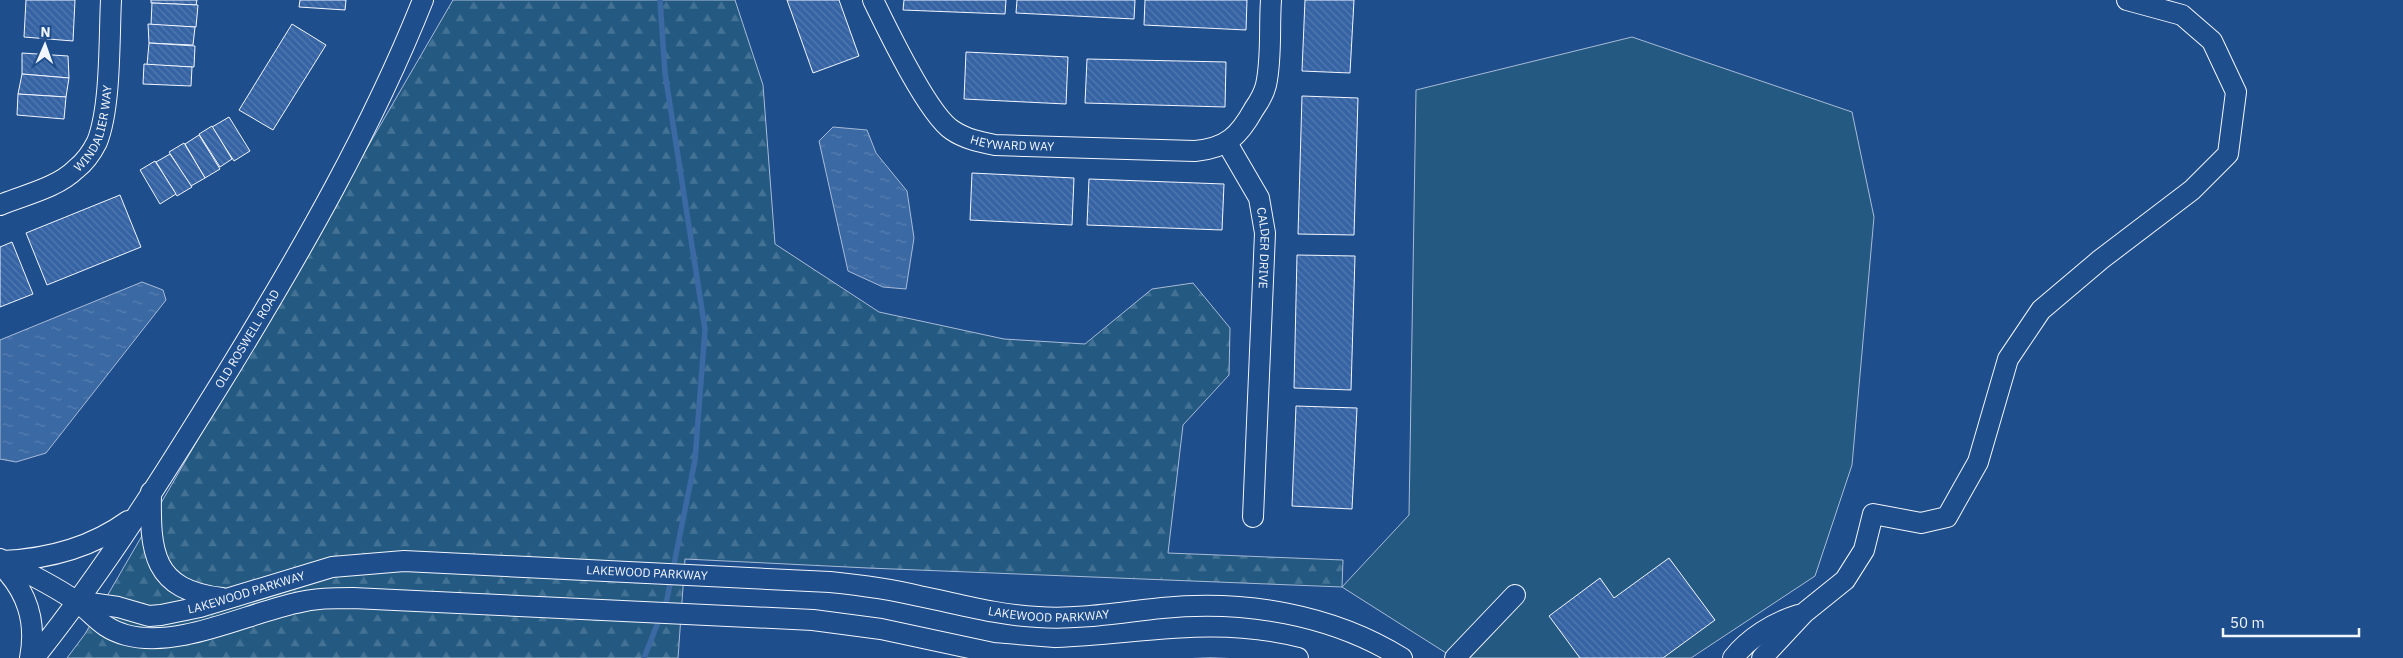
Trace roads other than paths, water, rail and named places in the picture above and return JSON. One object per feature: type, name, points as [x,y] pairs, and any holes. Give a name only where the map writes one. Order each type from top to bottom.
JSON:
[{"type":"street","name":"WINDALIER WAY","points":[[0,205],[62,180],[76,170],[96,143],[104,112],[111,0]]},
{"type":"street","name":"OLD ROSWELL ROAD","points":[[34,658],[136,516],[246,341],[315,222],[381,97],[423,0]]},
{"type":"street","name":"HEYWARD WAY","points":[[873,0],[929,104],[950,130],[964,137],[995,145],[1195,151],[1212,149],[1227,143]]},
{"type":"street","points":[[1227,143],[1239,133],[1250,118],[1266,86],[1271,0]]},
{"type":"street","points":[[1762,658],[1804,613],[1845,580],[1856,566],[1864,550],[1873,514],[1921,523],[1947,518],[1978,462],[2008,359],[2041,310],[2100,260],[2192,190],[2228,154],[2236,92],[2212,41],[2182,15],[2126,0]]},
{"type":"street","name":"CALDER DRIVE","points":[[1227,143],[1259,198],[1265,233],[1253,517]]},
{"type":"street","points":[[151,492],[154,550],[165,574],[191,592],[229,598]]},
{"type":"street","points":[[1,561],[26,560],[68,551],[105,535],[136,516]]},
{"type":"street","points":[[1,561],[76,601]]},
{"type":"street","points":[[1,561],[16,582],[28,604],[32,635],[30,658]]},
{"type":"street","name":"LAKEWOOD PARKWAY","points":[[76,601],[118,606],[149,616],[173,613],[332,567],[366,562],[440,562],[830,582],[892,590],[978,610],[1039,617],[1068,617],[1189,606],[1250,608],[1313,620],[1359,636],[1402,658]]},
{"type":"street","points":[[1455,658],[1515,595]]},
{"type":"street","name":"LAKEWOOD PARKWAY","points":[[76,601],[105,627],[127,635],[150,639],[194,632],[297,602],[324,598],[353,598],[814,620],[881,629],[993,654],[1055,658],[1212,646],[1244,648],[1298,658]]},
{"type":"street","points":[[1733,658],[1748,643],[1766,630],[1783,620],[1804,613]]},
{"type":"water","points":[[833,127],[867,130],[876,153],[907,191],[914,238],[906,289],[883,287],[848,271],[819,141]]},
{"type":"water","points":[[142,282],[163,290],[166,300],[46,453],[16,462],[0,459],[0,340]]},
{"type":"waterway","points":[[660,0],[665,73],[705,329],[695,460],[664,608]]},
{"type":"waterway","points":[[644,658],[660,617]]}]
